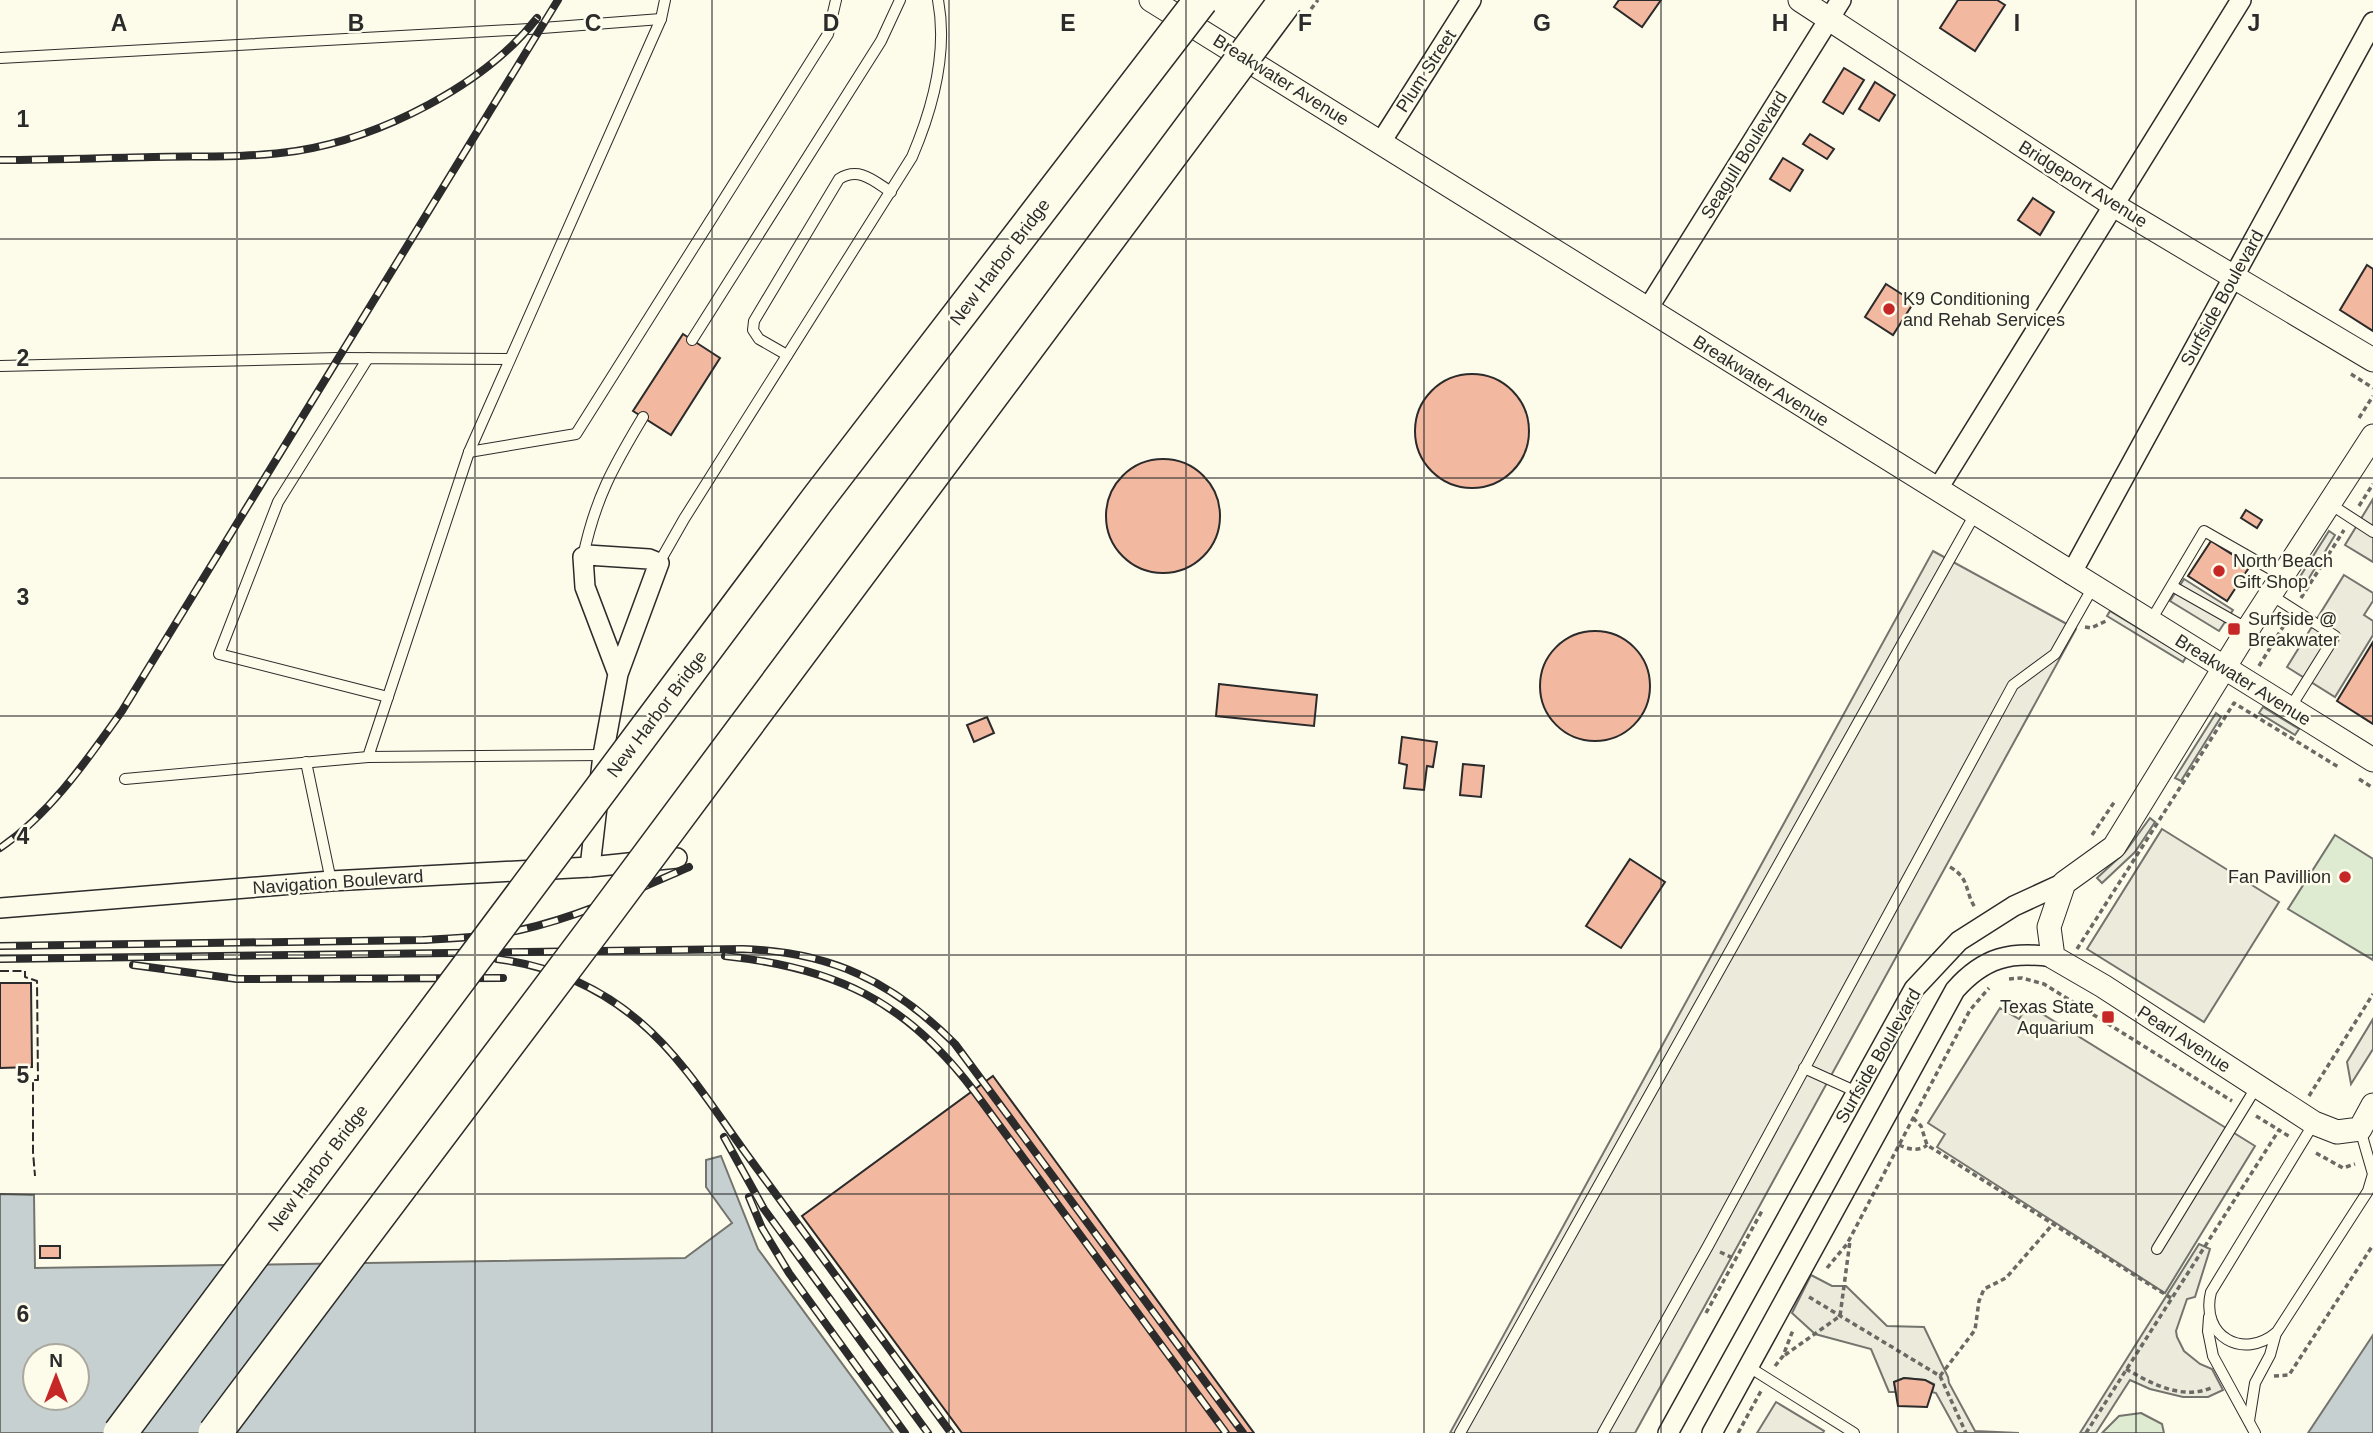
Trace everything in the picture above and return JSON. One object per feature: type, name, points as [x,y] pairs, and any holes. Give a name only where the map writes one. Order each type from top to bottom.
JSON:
[{"type":"highway","name":"New Harbor Bridge","points":[[120,1433],[809,511],[1201,0]]},
{"type":"highway","points":[[215,1433],[826,620],[1286,0]]},
{"type":"street","name":"Breakwater Avenue","points":[[1151,0],[2373,760]]},
{"type":"street","name":"Plum Street","points":[[1381,142],[1471,0]]},
{"type":"street","name":"Bridgeport Avenue","points":[[1800,0],[1835,10],[2115,206],[2373,360]]},
{"type":"street","points":[[1937,490],[2241,0]]},
{"type":"street","name":"Seagull Boulevard","points":[[1647,310],[1835,10]]},
{"type":"street","name":"Surfside Boulevard","points":[[2071,573],[2373,22]]},
{"type":"street","name":"Surfside Boulevard","points":[[1668,1433],[1914,989],[1959,941],[2014,906],[2064,883],[2114,847],[2248,629],[2330,504],[2366,428]]},
{"type":"street","points":[[590,867],[603,755],[618,674],[659,563],[627,557],[583,557],[585,587],[618,674]]},
{"type":"street","name":"Navigation Boulevard","points":[[0,908],[331,881],[590,867],[677,858]]},
{"type":"street","points":[[2053,957],[2049,927],[2064,883]]},
{"type":"street","name":"Surfside Boulevard","points":[[1712,1433],[1955,990],[1980,967],[2001,958],[2014,954],[2053,957]]},
{"type":"street","name":"Pearl Avenue","points":[[2053,957],[2104,986],[2314,1123],[2337,1132],[2360,1129]]},
{"type":"street","points":[[2360,1129],[2373,1105]]},
{"type":"lane","points":[[368,757],[469,452],[661,19],[665,0]]},
{"type":"lane","points":[[469,452],[576,434],[828,34],[836,0]]},
{"type":"lane","points":[[692,340],[881,41],[900,0]]},
{"type":"lane","points":[[659,563],[912,157],[927,122],[938,71],[942,22],[939,0]]},
{"type":"lane","points":[[0,58],[529,29],[661,19]]},
{"type":"lane","points":[[788,355],[758,339],[753,330],[754,321],[839,179],[848,173],[865,175],[891,192]]},
{"type":"lane","points":[[0,366],[368,358],[510,359]]},
{"type":"lane","points":[[368,358],[278,502],[219,654],[388,697]]},
{"type":"lane","points":[[583,557],[589,529],[609,473],[643,417]]},
{"type":"lane","points":[[2330,504],[2373,532]]},
{"type":"lane","points":[[1460,1433],[1975,514]]},
{"type":"lane","points":[[2150,622],[2204,531],[2277,586],[2294,610],[2335,636],[2289,709]]},
{"type":"lane","points":[[2172,586],[2248,629]]},
{"type":"lane","points":[[1603,1433],[2013,685],[2055,654],[2093,587]]},
{"type":"lane","points":[[125,779],[368,757],[603,755]]},
{"type":"lane","points":[[306,762],[331,881]]},
{"type":"lane","points":[[1804,1068],[1857,1092]]},
{"type":"lane","points":[[2157,1249],[2257,1086]]},
{"type":"lane","points":[[2255,1433],[2213,1356],[2207,1331],[2208,1304],[2211,1292],[2314,1123]]},
{"type":"lane","points":[[2209,1316],[2222,1336],[2244,1345],[2268,1340],[2277,1332],[2368,1191],[2372,1174],[2360,1129]]},
{"type":"lane","points":[[2249,1422],[2255,1383],[2270,1355],[2277,1332]]},
{"type":"lane","points":[[1749,1367],[1854,1433]]},
{"type":"path","points":[[2346,371],[2373,388]]},
{"type":"path","points":[[2366,428],[2373,396]]},
{"type":"path","points":[[2260,663],[2373,484]]},
{"type":"path","points":[[2073,622],[2088,629],[2104,621],[2115,627]]},
{"type":"path","points":[[2079,953],[2076,951],[2234,703],[2373,788]]},
{"type":"path","points":[[2090,838],[2116,800]]},
{"type":"path","points":[[1950,867],[1965,879],[1969,900],[1979,911]]},
{"type":"path","points":[[2001,981],[2022,978],[2044,984],[2234,1102]]},
{"type":"path","points":[[1826,1270],[1851,1236],[1970,1010],[1990,987]]},
{"type":"path","points":[[2302,1093],[2309,1097],[2373,994]]},
{"type":"path","points":[[1913,1118],[1921,1126],[1927,1145],[2171,1298]]},
{"type":"path","points":[[2086,1433],[2279,1130],[2291,1138]]},
{"type":"path","points":[[1899,1145],[1908,1149],[1923,1149],[1927,1145]]},
{"type":"path","points":[[2316,1153],[2343,1168],[2356,1164]]},
{"type":"path","points":[[1706,1313],[1763,1209]]},
{"type":"path","points":[[1940,1376],[1975,1330],[1980,1294],[1984,1289],[2007,1278],[2053,1224]]},
{"type":"path","points":[[1783,1356],[1840,1316],[1851,1236]]},
{"type":"path","points":[[2265,1377],[2289,1375],[2373,1245]]},
{"type":"path","points":[[1707,1246],[1746,1265]]},
{"type":"path","points":[[1804,1306],[1814,1288]]},
{"type":"path","points":[[1818,1302],[1940,1376],[1966,1433]]},
{"type":"path","points":[[1738,1433],[1783,1356],[1798,1318]]},
{"type":"path","points":[[2126,1370],[2150,1383],[2182,1391],[2202,1391],[2219,1383]]},
{"type":"green space","points":[[2335,835],[2373,859],[2373,960],[2288,909]]},
{"type":"green space","points":[[2141,1413],[2162,1424],[2164,1433],[2102,1433],[2119,1416]]},
{"type":"shaded area","points":[[2373,499],[2373,562],[2345,545]]},
{"type":"shaded area","points":[[2329,531],[2335,535],[2303,588],[2296,583]]},
{"type":"shaded area","points":[[1933,551],[2076,629],[1635,1433],[1450,1433]]},
{"type":"shaded area","points":[[2344,575],[2373,593],[2373,601],[2364,615],[2373,621],[2373,635],[2335,697],[2287,667]]},
{"type":"shaded area","points":[[2184,579],[2233,610],[2219,631],[2170,601]]},
{"type":"shaded area","points":[[2110,611],[2186,657],[2183,662],[2107,616]]},
{"type":"shaded area","points":[[2263,707],[2299,729],[2295,735],[2259,713]]},
{"type":"shaded area","points":[[2216,713],[2221,717],[2181,781],[2175,778]]},
{"type":"shaded area","points":[[2150,818],[2155,822],[2135,852],[2102,883],[2097,878],[2125,852]]},
{"type":"shaded area","points":[[2162,829],[2279,902],[2204,1022],[2087,949]]},
{"type":"shaded area","points":[[2028,1005],[2255,1146],[2165,1293],[1937,1147],[1945,1134],[1928,1123],[2000,1008],[2019,1019]]},
{"type":"shaded area","points":[[2373,1019],[2373,1049],[2351,1084],[2347,1062]]},
{"type":"shaded area","points":[[721,1156],[758,1249],[893,1433],[0,1433],[0,1194],[34,1195],[35,1268],[685,1258],[732,1223],[706,1187],[706,1160]]},
{"type":"shaded area","points":[[2199,1244],[2210,1249],[2195,1297],[2187,1299],[2176,1331],[2184,1351],[2200,1364],[2212,1369],[2223,1390],[2208,1397],[2183,1397],[2150,1389],[2130,1380],[2096,1433],[2080,1433]]},
{"type":"shaded area","points":[[1811,1275],[1832,1286],[1846,1286],[1887,1326],[1924,1327],[1949,1383],[1975,1431],[2019,1433],[1958,1433],[1936,1393],[1932,1392],[1934,1384],[1925,1380],[1904,1378],[1894,1382],[1896,1392],[1889,1392],[1871,1349],[1815,1334],[1792,1313]]},
{"type":"shaded area","points":[[2373,1335],[2373,1433],[2308,1433]]},
{"type":"shaded area","points":[[1776,1402],[1824,1431],[1823,1433],[1757,1433]]},
{"type":"building","points":[[1619,0],[1661,0],[1642,27],[1614,7]]},
{"type":"building","points":[[1958,0],[1997,0],[2005,5],[1975,51],[1940,28]]},
{"type":"building","points":[[1844,68],[1864,80],[1843,114],[1823,102]]},
{"type":"building","points":[[1875,82],[1895,95],[1879,121],[1859,109]]},
{"type":"building","points":[[1810,134],[1834,149],[1827,159],[1803,144]]},
{"type":"building","points":[[1783,158],[1803,170],[1790,191],[1770,179]]},
{"type":"building","points":[[2033,198],[2054,212],[2040,235],[2018,220]]},
{"type":"building","points":[[2367,265],[2373,269],[2373,331],[2340,310]]},
{"type":"building","name":"K9 Conditioning and Rehab Services","points":[[1886,284],[1914,302],[1893,335],[1865,317]]},
{"type":"building","points":[[683,334],[720,358],[671,435],[633,411]]},
{"type":"building","points":[[1472,374],[1494,378],[1512,391],[1525,409],[1529,431],[1525,453],[1512,471],[1494,484],[1472,488],[1450,484],[1432,471],[1419,453],[1415,431],[1419,409],[1432,391],[1450,378]]},
{"type":"building","points":[[1163,459],[1185,464],[1203,476],[1215,494],[1220,516],[1215,538],[1203,556],[1185,568],[1163,573],[1141,568],[1123,556],[1111,538],[1106,516],[1111,494],[1123,476],[1141,464]]},
{"type":"building","points":[[2246,510],[2262,520],[2257,528],[2241,518]]},
{"type":"building","name":"North Beach Gift Shop","points":[[2211,541],[2250,566],[2227,601],[2188,576]]},
{"type":"building","points":[[1595,631],[1616,635],[1634,647],[1646,665],[1650,686],[1646,707],[1634,725],[1616,737],[1595,741],[1574,737],[1556,725],[1544,707],[1540,686],[1544,665],[1556,647],[1574,635]]},
{"type":"building","points":[[2373,642],[2373,724],[2337,701]]},
{"type":"building","points":[[1219,684],[1317,695],[1314,726],[1216,716]]},
{"type":"building","points":[[987,717],[994,733],[974,742],[967,725]]},
{"type":"building","points":[[1402,737],[1437,742],[1433,767],[1427,766],[1424,790],[1404,788],[1407,765],[1399,763]]},
{"type":"building","points":[[1463,764],[1484,766],[1481,797],[1460,795]]},
{"type":"building","points":[[1630,859],[1665,882],[1621,948],[1586,926]]},
{"type":"building","points":[[0,983],[31,983],[32,1067],[0,1068]]},
{"type":"building","points":[[993,1076],[1254,1433],[962,1433],[802,1216]]},
{"type":"building","points":[[40,1246],[60,1246],[60,1258],[40,1258]]},
{"type":"building","points":[[1904,1378],[1925,1380],[1934,1385],[1927,1407],[1898,1406],[1894,1382]]},
{"type":"railway","points":[[0,848],[51,803],[122,711],[558,0]]},
{"type":"railway","points":[[0,160],[243,156],[296,151],[328,144],[395,121],[460,86],[489,65],[537,18]]},
{"type":"railway","points":[[0,946],[423,940],[484,936],[564,918],[689,867]]},
{"type":"railway","points":[[0,959],[743,949],[775,951],[833,964],[884,987],[932,1022],[955,1044],[1243,1433]]},
{"type":"railway","points":[[725,956],[765,962],[835,980],[866,994],[895,1012],[922,1034],[974,1091],[1226,1433]]},
{"type":"railway","points":[[497,959],[536,967],[591,988],[624,1009],[672,1053],[951,1433]]},
{"type":"railway","points":[[133,965],[237,979],[503,978]]},
{"type":"railway","points":[[724,1137],[764,1209],[928,1433]]},
{"type":"railway","points":[[749,1197],[762,1228],[789,1273],[905,1433]]},
{"type":"fence","points":[[0,971],[25,971],[25,977],[37,981],[38,1080],[33,1080],[35,1176]]},
{"type":"place","name":"K9 Conditioning and Rehab Services","points":[[1889,309]]},
{"type":"place","name":"North Beach Gift Shop","points":[[2219,571]]},
{"type":"place","name":"Surfside @ Breakwater","points":[[2234,629]]},
{"type":"place","name":"Fan Pavillion","points":[[2345,877]]},
{"type":"place","name":"Texas State Aquarium","points":[[2108,1017]]}]
